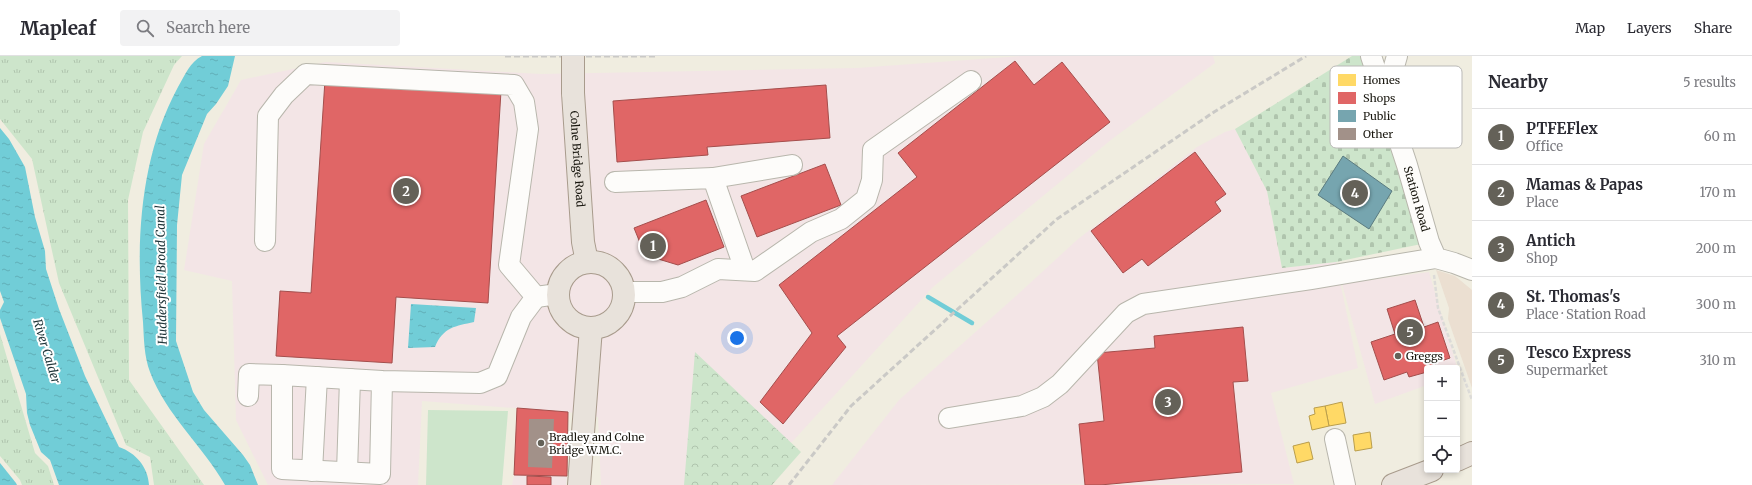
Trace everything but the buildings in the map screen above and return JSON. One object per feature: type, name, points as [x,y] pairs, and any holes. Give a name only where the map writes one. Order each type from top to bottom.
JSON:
[{"type":"main road","name":"Colne Bridge Road","points":[[573,56],[573,93],[584,242],[587,262]]},
{"type":"main road","points":[[587,262],[602,264],[615,273],[621,282],[624,292],[623,302],[613,319],[604,324],[591,328],[573,322],[565,315],[560,305],[558,294],[559,285],[563,276],[578,264],[587,262]]},
{"type":"main road","points":[[579,485],[591,328]]},
{"type":"main road","points":[[1460,459],[1472,454]]},
{"type":"main road","points":[[1393,485],[1424,473]]},
{"type":"street","name":"Station Road","points":[[1371,56],[1374,66]]},
{"type":"street","points":[[1394,66],[1397,56]]},
{"type":"street","points":[[266,241],[268,116],[284,95],[306,74],[514,84],[524,102],[528,129],[508,265],[536,297]]},
{"type":"street","points":[[624,292],[662,292],[682,287],[718,269],[755,271],[811,232],[841,219],[866,199],[872,180],[874,150],[971,81]]},
{"type":"street","name":"Station Road","points":[[1401,148],[1429,242],[1436,258]]},
{"type":"street","points":[[615,182],[713,178],[792,166]]},
{"type":"street","points":[[713,178],[745,270]]},
{"type":"street","points":[[949,418],[1022,406],[1043,397],[1060,384],[1126,313],[1143,304],[1311,279],[1436,258],[1472,270]]},
{"type":"street","points":[[248,396],[249,374],[382,381],[480,383],[497,376],[522,317],[536,297],[558,294]]},
{"type":"street","points":[[282,375],[282,469],[312,471],[380,474],[382,381]]},
{"type":"street","points":[[312,471],[317,377]]},
{"type":"street","points":[[347,472],[350,379]]},
{"type":"street","points":[[1335,439],[1345,485]]},
{"type":"path","points":[[1436,258],[1434,269],[1438,308],[1472,400]]},
{"type":"shaded area","points":[[1021,56],[1213,56],[1215,63],[1112,139],[933,287],[793,441],[746,485],[601,485],[598,417],[568,412],[422,401],[418,485],[268,485],[236,420],[232,281],[184,270],[204,144],[241,80],[326,62],[541,74],[857,68]]},
{"type":"shaded area","points":[[1235,129],[1267,191],[1282,268],[1336,262],[1358,368],[1271,393],[1294,484],[832,485],[899,400],[1078,239],[1197,147],[1225,132]]},
{"type":"shaded area","points":[[1436,270],[1455,276],[1472,290],[1472,388],[1448,319],[1449,308]]},
{"type":"shaded area","points":[[1429,272],[1456,365],[1424,365],[1424,386],[1375,404],[1342,284]]},
{"type":"shaded area","points":[[514,475],[567,476],[566,485],[512,485]]},
{"type":"green space","points":[[0,56],[182,56],[174,65],[143,132],[128,200],[129,380],[204,485],[154,485],[150,457],[126,445],[59,283],[32,159],[0,119]]},
{"type":"green space","points":[[1352,56],[1361,56],[1364,66],[1336,66]]},
{"type":"green space","points":[[1330,70],[1330,148],[1393,148],[1426,243],[1336,262],[1282,268],[1267,191],[1235,129]]},
{"type":"green space","points":[[0,334],[35,453],[48,466],[54,485],[22,485],[20,480],[0,456]]},
{"type":"green space","points":[[695,352],[801,452],[772,485],[684,485]]},
{"type":"green space","points":[[428,410],[508,411],[502,485],[426,485]]},
{"type":"water","name":"Huddersfield Broad Canal","points":[[202,56],[235,56],[228,86],[207,114],[182,175],[177,225],[176,341],[193,392],[204,410],[250,465],[258,485],[225,485],[165,402],[150,372],[145,354],[140,262],[143,201],[148,171],[155,142],[165,114],[188,69]]},
{"type":"water","name":"River Calder","points":[[0,128],[9,139],[25,167],[35,217],[45,251],[46,269],[59,309],[85,376],[119,447],[136,457],[144,467],[149,485],[59,485],[50,460],[41,452],[30,425],[27,413],[26,394],[0,318],[0,310],[4,302],[0,291]]},
{"type":"water","points":[[411,304],[476,308],[474,322],[456,326],[446,331],[438,340],[435,347],[408,348]]},
{"type":"water","points":[[0,463],[16,483],[17,485],[0,485]]},
{"type":"waterway","points":[[928,297],[972,323]]},
{"type":"railway","points":[[505,56],[656,56]]},
{"type":"railway","points":[[789,485],[851,406],[1057,219],[1214,112],[1306,56]]},
{"type":"place","name":"Mamas & Papas","points":[[406,191]]},
{"type":"place","name":"St. Thomas's","points":[[1355,193]]},
{"type":"place","name":"PTFEFlex","points":[[653,246]]},
{"type":"place","name":"Tesco Express","points":[[1410,332]]},
{"type":"place","name":"Greggs","points":[[1398,356]]},
{"type":"place","name":"Antich","points":[[1168,402]]},
{"type":"place","name":"Bradley and Colne Bridge W.M.C.","points":[[541,443]]}]
